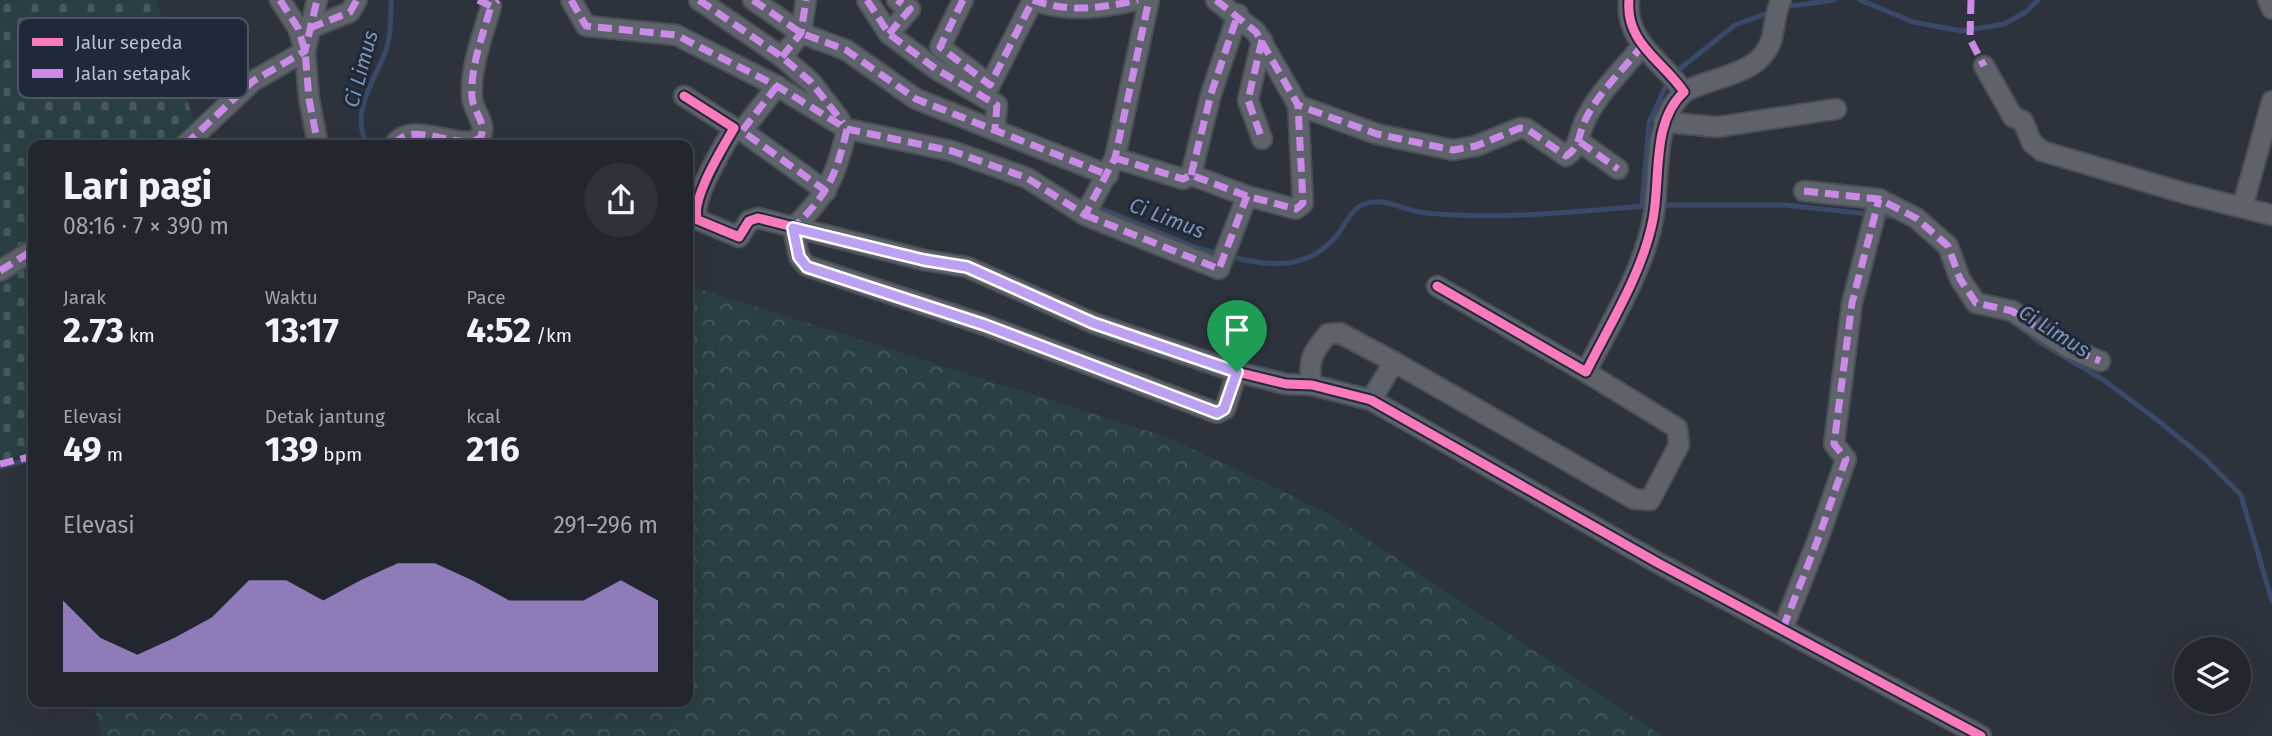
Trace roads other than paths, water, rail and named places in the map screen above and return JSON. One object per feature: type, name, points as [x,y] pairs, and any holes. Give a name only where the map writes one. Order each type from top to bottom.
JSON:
[{"type":"street","points":[[280,0],[298,28],[305,51],[309,99],[317,140]]},
{"type":"street","points":[[248,86],[305,51],[317,0]]},
{"type":"street","points":[[310,29],[350,12],[357,0]]},
{"type":"street","points":[[571,0],[586,26],[676,35],[777,86],[847,129],[952,151],[1027,178],[1085,215],[1219,269],[1247,197]]},
{"type":"street","points":[[699,0],[782,57],[811,82],[847,129]]},
{"type":"street","points":[[753,0],[801,33],[846,50],[916,99],[1112,166],[1183,179],[1191,175],[1247,197],[1296,209],[1301,207],[1302,132],[1298,105],[1262,40],[1238,15],[1216,0]]},
{"type":"street","points":[[782,57],[801,33],[806,0]]},
{"type":"street","points":[[867,0],[889,34],[936,69],[997,105],[995,128]]},
{"type":"street","points":[[889,34],[910,9],[897,0]]},
{"type":"street","points":[[963,0],[940,43],[942,50],[986,83],[994,83],[1033,0],[1056,8],[1107,7],[1138,0]]},
{"type":"street","points":[[1085,215],[1112,166],[1149,0]]},
{"type":"street","points":[[1629,0],[1629,23],[1641,47],[1658,60],[1684,92]]},
{"type":"street","points":[[1586,372],[1645,249],[1653,218],[1664,122],[1671,104],[1700,83],[1752,65],[1765,52],[1772,38],[1773,19],[1781,0]]},
{"type":"street","points":[[2268,0],[2272,9]]},
{"type":"street","points":[[472,140],[480,138],[483,128],[472,98],[473,79],[489,2]]},
{"type":"street","points":[[1191,175],[1211,94],[1238,15]]},
{"type":"street","points":[[1262,40],[1248,100],[1262,139]]},
{"type":"street","points":[[1298,105],[1377,135],[1453,150],[1476,146],[1520,128],[1527,129],[1562,155],[1570,154],[1580,142],[1583,123],[1641,47]]},
{"type":"street","points":[[1984,66],[2013,117],[2023,121],[2032,143],[2042,151],[2184,193],[2243,205],[2272,215]]},
{"type":"street","points":[[777,86],[738,129],[712,168],[695,211],[698,220],[739,237],[753,218],[924,260],[967,267],[1093,323],[1237,372],[1286,384],[1312,385],[1371,400],[1658,564],[1783,628],[1980,736]]},
{"type":"street","points":[[684,96],[738,129],[826,191]]},
{"type":"street","points":[[190,140],[235,98]]},
{"type":"street","points":[[2243,205],[2272,101]]},
{"type":"street","points":[[1664,122],[1717,127],[1836,108]]},
{"type":"street","points":[[793,228],[826,191],[837,173],[847,129]]},
{"type":"street","points":[[402,140],[410,135],[449,140]]},
{"type":"street","points":[[1580,142],[1618,169]]},
{"type":"street","points":[[1804,191],[1879,199],[1916,218],[1941,237],[1952,252],[1960,279],[1976,303],[2012,311],[2069,348],[2100,361]]},
{"type":"street","points":[[1783,628],[1846,459],[1834,444],[1847,334],[1857,278],[1879,199]]},
{"type":"street","points":[[793,228],[799,257],[807,267],[998,330],[1217,413],[1224,409],[1237,372]]},
{"type":"street","points":[[0,271],[28,253]]},
{"type":"street","points":[[1312,385],[1308,368],[1313,351],[1328,334],[1340,333],[1634,499],[1650,500],[1679,445],[1677,428],[1437,286]]},
{"type":"street","points":[[1371,400],[1394,362]]},
{"type":"waterway","name":"Ci Limus","points":[[366,140],[361,121],[362,109],[388,44],[391,0]]},
{"type":"waterway","points":[[1791,6],[1835,0]]},
{"type":"waterway","points":[[1860,0],[1913,22],[1962,31],[2004,24],[2026,12],[2038,0]]},
{"type":"waterway","points":[[1677,71],[1735,25],[1765,14]]},
{"type":"waterway","points":[[1642,206],[1649,123],[1669,79]]},
{"type":"waterway","name":"Ci Limus","points":[[1229,256],[1276,264],[1304,259],[1329,244],[1356,209],[1372,202],[1388,203],[1419,212],[1481,216],[1646,206]]},
{"type":"waterway","name":"Ci Limus","points":[[1663,205],[1785,205],[1896,217]]},
{"type":"waterway","name":"Ci Limus","points":[[1095,206],[1197,248],[1220,254]]},
{"type":"waterway","name":"Ci Limus","points":[[2020,327],[2039,342],[2102,379],[2156,419],[2204,458],[2241,495],[2272,601]]},
{"type":"waterway","name":"Ci Limus","points":[[0,467],[28,460]]}]
